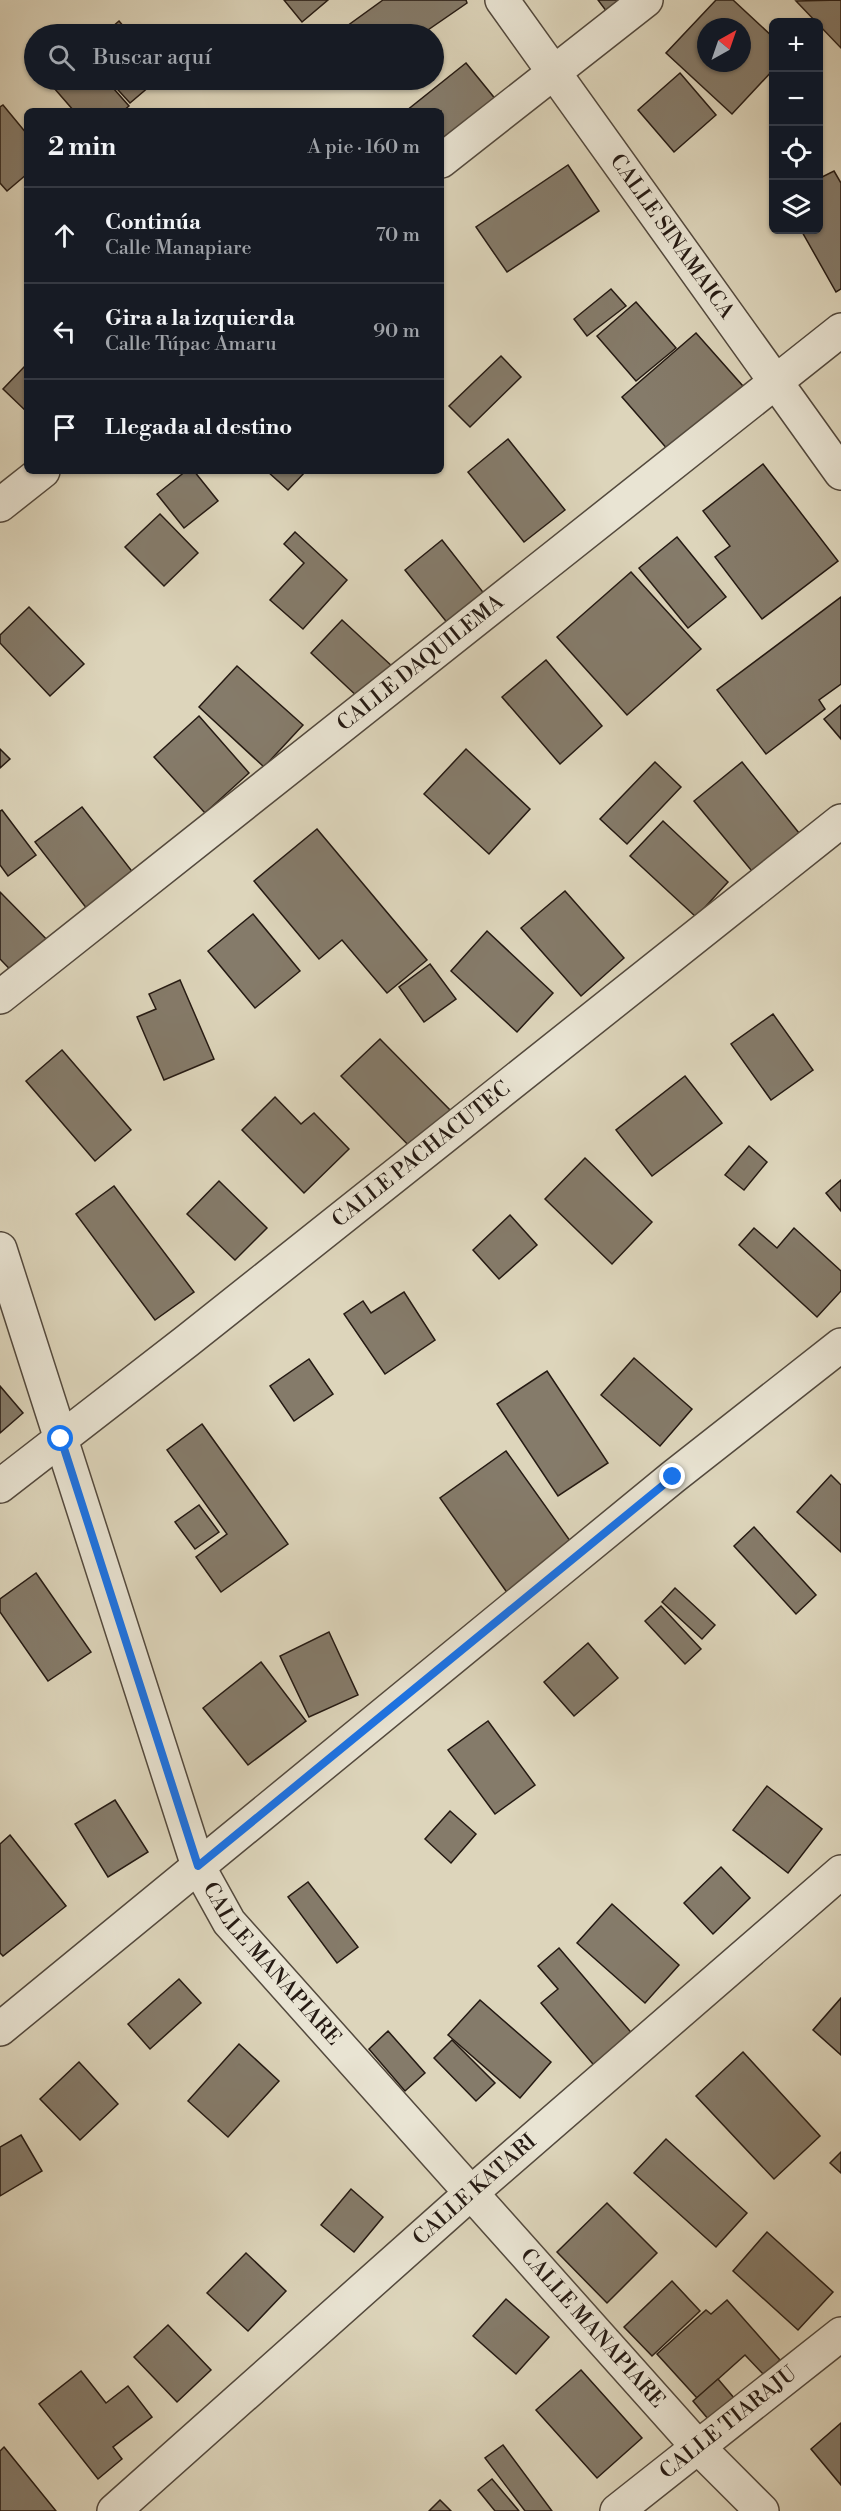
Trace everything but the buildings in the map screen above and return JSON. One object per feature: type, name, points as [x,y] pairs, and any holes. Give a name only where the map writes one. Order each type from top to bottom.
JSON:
[{"type":"street","name":"CALLE SINAMAICA","points":[[502,0],[841,473]]},
{"type":"street","points":[[444,159],[646,0]]},
{"type":"street","name":"CALLE DAQUILEMA","points":[[0,997],[841,330]]},
{"type":"street","points":[[0,505],[39,474]]},
{"type":"street","name":"CALLE PACHACUTEC","points":[[0,1486],[841,821]]},
{"type":"street","name":"CALLE MANAPIARE","points":[[0,1249],[198,1866],[229,1922],[698,2447],[762,2511]]},
{"type":"street","points":[[0,2029],[673,1477],[841,1345]]},
{"type":"street","name":"CALLE KATARI","points":[[114,2511],[471,2193],[841,1872]]},
{"type":"street","name":"CALLE TIARAJU","points":[[617,2511],[841,2334]]},
{"type":"route","points":[[61,1439],[198,1866],[673,1477]]}]
